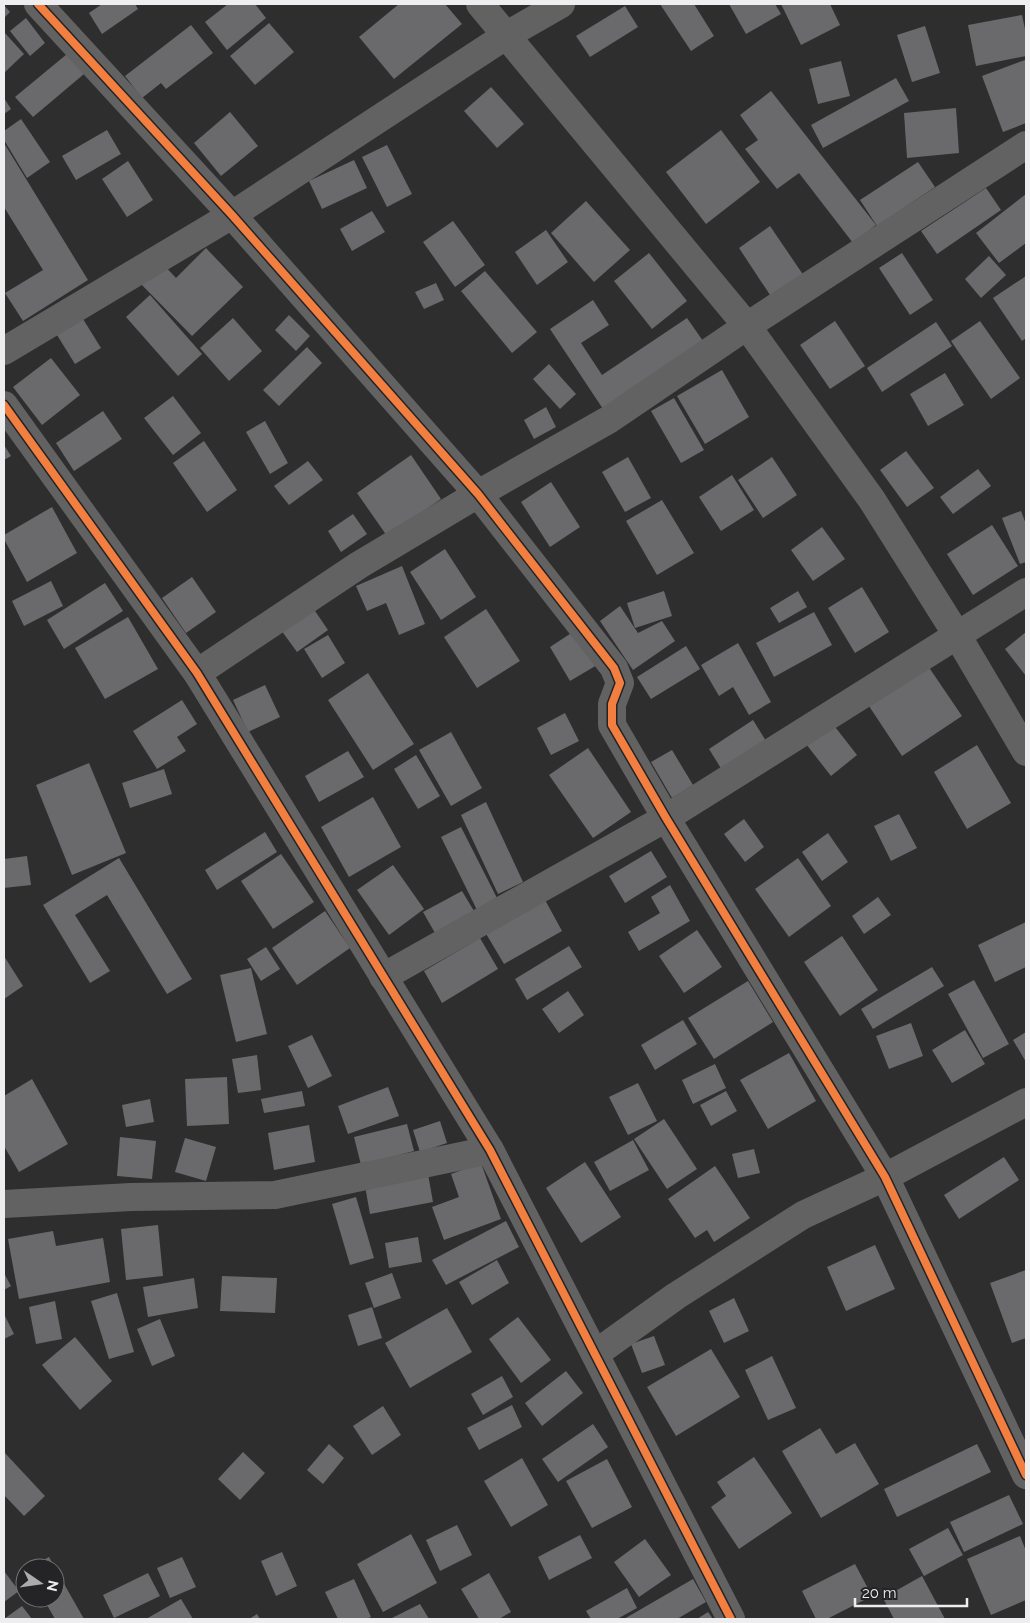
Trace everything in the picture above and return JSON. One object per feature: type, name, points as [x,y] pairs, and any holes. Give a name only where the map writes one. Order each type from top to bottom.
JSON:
[{"type":"street","points":[[38,4],[232,215],[478,494],[614,668],[620,683],[612,704],[612,725],[666,818],[885,1177],[1026,1475]]},
{"type":"street","points":[[480,4],[747,326],[872,500],[957,635],[1026,752]]},
{"type":"street","points":[[4,351],[232,215],[507,35],[561,4]]},
{"type":"street","points":[[198,673],[359,565],[478,494],[610,419],[747,326],[1026,145]]},
{"type":"street","points":[[4,405],[198,673],[490,1150],[731,1619]]},
{"type":"street","points":[[383,977],[666,818],[1026,592]]},
{"type":"street","points":[[595,1354],[676,1296],[803,1215],[885,1177],[1026,1102]]},
{"type":"street","points":[[4,1204],[131,1197],[275,1195],[490,1150]]},
{"type":"building","points":[[102,4],[135,4],[138,9],[102,34],[89,13]]},
{"type":"building","points":[[228,4],[255,4],[266,18],[227,50],[205,22]]},
{"type":"building","points":[[399,4],[445,4],[462,24],[394,79],[359,37]]},
{"type":"building","points":[[660,4],[694,4],[714,36],[691,51]]},
{"type":"building","points":[[729,4],[775,4],[781,14],[746,34]]},
{"type":"building","points":[[781,4],[830,4],[840,25],[801,45]]},
{"type":"building","points":[[4,5],[10,12],[4,18]]},
{"type":"building","points":[[625,6],[638,27],[590,57],[576,36]]},
{"type":"building","points":[[1022,15],[1026,34],[1026,56],[976,66],[968,25]]},
{"type":"building","points":[[26,18],[45,43],[30,56],[10,31]]},
{"type":"building","points":[[269,23],[294,52],[255,85],[230,56]]},
{"type":"building","points":[[191,25],[213,53],[166,89],[161,83],[142,98],[125,76]]},
{"type":"building","points":[[925,26],[940,73],[912,82],[897,35]]},
{"type":"building","points":[[4,32],[24,54],[4,73]]},
{"type":"building","points":[[67,54],[84,74],[33,117],[15,97]]},
{"type":"building","points":[[1025,60],[1026,123],[1003,132],[982,76]]},
{"type":"building","points":[[841,61],[850,96],[818,104],[809,69]]},
{"type":"building","points":[[896,78],[909,101],[823,148],[811,125]]},
{"type":"building","points":[[491,87],[524,124],[497,148],[464,111]]},
{"type":"building","points":[[771,91],[876,225],[853,243],[799,173],[777,189],[745,149],[758,140],[740,115]]},
{"type":"building","points":[[4,98],[11,109],[4,114]]},
{"type":"building","points":[[956,108],[959,153],[907,158],[904,113]]},
{"type":"building","points":[[230,112],[258,146],[221,176],[194,143]]},
{"type":"building","points":[[21,119],[50,162],[27,178],[4,140],[4,131]]},
{"type":"building","points":[[107,130],[121,154],[76,180],[62,156]]},
{"type":"building","points":[[721,130],[760,182],[706,224],[666,172]]},
{"type":"building","points":[[4,143],[88,280],[23,321],[5,293],[43,270],[4,207]]},
{"type":"building","points":[[387,145],[412,194],[387,207],[362,157]]},
{"type":"building","points":[[354,160],[367,188],[322,209],[309,181]]},
{"type":"building","points":[[128,161],[153,200],[127,217],[102,179]]},
{"type":"building","points":[[918,162],[935,187],[877,226],[860,200]]},
{"type":"building","points":[[986,188],[1001,210],[937,254],[921,231]]},
{"type":"building","points":[[1026,194],[1026,243],[999,263],[976,233]]},
{"type":"building","points":[[586,201],[630,250],[594,282],[551,233]]},
{"type":"building","points":[[372,211],[385,232],[352,251],[340,229]]},
{"type":"building","points":[[453,221],[485,265],[455,287],[423,242]]},
{"type":"building","points":[[770,226],[804,276],[772,298],[739,248]]},
{"type":"building","points":[[546,230],[568,262],[537,285],[515,252]]},
{"type":"building","points":[[206,248],[243,287],[192,336],[140,283],[161,262],[176,278]]},
{"type":"building","points":[[649,253],[687,301],[652,329],[614,281]]},
{"type":"building","points":[[902,253],[933,300],[910,315],[879,268]]},
{"type":"building","points":[[989,256],[1006,275],[981,298],[965,279]]},
{"type":"building","points":[[485,271],[537,332],[512,353],[461,291]]},
{"type":"building","points":[[1026,276],[1026,338],[1022,341],[993,298]]},
{"type":"building","points":[[436,283],[444,300],[424,309],[415,292]]},
{"type":"building","points":[[150,295],[202,354],[178,376],[126,317]]},
{"type":"building","points":[[593,300],[609,325],[581,343],[602,375],[687,318],[703,341],[603,409],[550,329]]},
{"type":"building","points":[[289,315],[310,336],[296,351],[275,330]]},
{"type":"building","points":[[233,318],[262,351],[229,381],[200,348]]},
{"type":"building","points":[[83,319],[101,348],[75,364],[57,335]]},
{"type":"building","points":[[835,321],[865,366],[830,389],[800,345]]},
{"type":"building","points":[[980,321],[1020,378],[991,399],[951,341]]},
{"type":"building","points":[[936,322],[952,346],[882,392],[867,368]]},
{"type":"building","points":[[307,347],[322,363],[279,406],[263,390]]},
{"type":"building","points":[[51,358],[80,395],[42,425],[13,387]]},
{"type":"building","points":[[549,364],[576,394],[560,409],[533,379]]},
{"type":"building","points":[[722,370],[749,417],[705,444],[677,396]]},
{"type":"building","points":[[945,373],[964,405],[928,426],[910,394]]},
{"type":"building","points":[[173,396],[201,433],[173,455],[144,418]]},
{"type":"building","points":[[674,398],[704,450],[681,463],[651,411]]},
{"type":"building","points":[[546,407],[556,427],[534,439],[524,420]]},
{"type":"building","points":[[103,411],[122,439],[74,471],[56,443]]},
{"type":"building","points":[[265,421],[288,463],[270,474],[246,432]]},
{"type":"building","points":[[204,441],[237,490],[207,512],[173,463]]},
{"type":"building","points":[[4,445],[11,456],[4,460]]},
{"type":"building","points":[[906,451],[934,488],[907,507],[880,470]]},
{"type":"building","points":[[411,455],[441,499],[387,536],[357,493]]},
{"type":"building","points":[[628,457],[651,498],[625,512],[602,472]]},
{"type":"building","points":[[772,457],[797,495],[763,518],[738,480]]},
{"type":"building","points":[[308,461],[323,480],[289,505],[274,486]]},
{"type":"building","points":[[978,469],[991,486],[953,514],[940,497]]},
{"type":"building","points":[[732,475],[754,510],[721,531],[699,497]]},
{"type":"building","points":[[551,482],[580,527],[550,547],[521,502]]},
{"type":"building","points":[[662,500],[694,553],[657,575],[626,521]]},
{"type":"building","points":[[52,507],[77,553],[27,582],[4,539],[4,535]]},
{"type":"building","points":[[1021,511],[1026,524],[1026,562],[1020,564],[1002,518]]},
{"type":"building","points":[[353,514],[367,534],[341,552],[328,531]]},
{"type":"building","points":[[992,525],[1018,566],[973,595],[947,554]]},
{"type":"building","points":[[822,527],[845,559],[813,581],[791,550]]},
{"type":"building","points":[[445,549],[476,597],[441,620],[410,572]]},
{"type":"building","points":[[402,566],[425,624],[399,635],[386,603],[367,611],[356,586]]},
{"type":"building","points":[[192,577],[216,612],[186,633],[162,598]]},
{"type":"building","points":[[51,581],[63,606],[24,626],[12,601]]},
{"type":"building","points":[[105,583],[123,611],[64,649],[47,620]]},
{"type":"building","points":[[862,587],[889,632],[855,653],[828,608]]},
{"type":"building","points":[[664,591],[672,616],[635,628],[627,603]]},
{"type":"building","points":[[798,591],[807,607],[779,623],[770,608]]},
{"type":"building","points":[[620,606],[638,633],[662,621],[675,641],[633,670],[600,621]]},
{"type":"building","points":[[313,608],[328,630],[297,652],[281,630]]},
{"type":"building","points":[[486,609],[520,661],[477,688],[444,637]]},
{"type":"building","points":[[814,612],[832,645],[774,677],[756,643]]},
{"type":"building","points":[[128,617],[158,669],[105,699],[75,648]]},
{"type":"building","points":[[576,630],[597,665],[570,681],[550,647]]},
{"type":"building","points":[[1026,632],[1026,676],[1005,649]]},
{"type":"building","points":[[328,635],[345,663],[322,678],[304,649]]},
{"type":"building","points":[[738,643],[771,702],[749,715],[733,687],[719,696],[701,665]]},
{"type":"building","points":[[686,646],[700,669],[651,699],[637,677]]},
{"type":"building","points":[[928,666],[962,716],[902,756],[869,706]]},
{"type":"building","points":[[368,673],[414,744],[373,770],[328,700]]},
{"type":"building","points":[[265,685],[280,717],[248,732],[233,700]]},
{"type":"building","points":[[182,700],[197,724],[177,737],[186,751],[157,769],[133,731]]},
{"type":"building","points":[[565,713],[579,741],[551,755],[537,728]]},
{"type":"building","points":[[753,720],[766,741],[722,770],[709,749]]},
{"type":"building","points":[[832,723],[857,755],[831,776],[806,744]]},
{"type":"building","points":[[451,732],[482,788],[451,806],[419,750]]},
{"type":"building","points":[[977,745],[1011,803],[967,829],[934,772]]},
{"type":"building","points":[[588,748],[631,812],[593,838],[549,775]]},
{"type":"building","points":[[672,750],[693,785],[672,798],[651,762]]},
{"type":"building","points":[[348,751],[364,777],[319,802],[305,776]]},
{"type":"building","points":[[416,755],[440,796],[418,809],[394,769]]},
{"type":"building","points":[[89,763],[126,853],[72,875],[36,785]]},
{"type":"building","points":[[164,769],[172,794],[130,808],[122,783]]},
{"type":"building","points":[[373,797],[401,847],[349,877],[321,827]]},
{"type":"building","points":[[486,802],[523,882],[498,894],[461,815]]},
{"type":"building","points":[[899,814],[917,848],[891,861],[874,826]]},
{"type":"building","points":[[744,819],[764,847],[745,862],[724,834]]},
{"type":"building","points":[[461,827],[498,900],[477,910],[441,837]]},
{"type":"building","points":[[265,832],[277,852],[217,890],[205,870]]},
{"type":"building","points":[[828,833],[848,862],[822,881],[802,852]]},
{"type":"building","points":[[651,851],[667,877],[625,903],[609,876]]},
{"type":"building","points":[[281,854],[314,902],[273,929],[241,881]]},
{"type":"building","points":[[27,856],[31,885],[4,888],[4,859]]},
{"type":"building","points":[[119,858],[192,979],[167,994],[107,895],[75,915],[110,971],[90,983],[43,905]]},
{"type":"building","points":[[798,858],[831,906],[789,937],[755,889]]},
{"type":"building","points":[[393,865],[424,909],[389,935],[357,890]]},
{"type":"building","points":[[670,885],[690,921],[639,951],[628,932],[660,913],[651,897]]},
{"type":"building","points":[[462,891],[474,911],[435,933],[423,912]]},
{"type":"building","points":[[878,897],[891,915],[864,934],[852,916]]},
{"type":"building","points":[[544,898],[562,931],[504,964],[485,932]]},
{"type":"building","points":[[325,911],[350,948],[297,985],[272,948]]},
{"type":"building","points":[[1026,922],[1026,967],[995,982],[978,945]]},
{"type":"building","points":[[697,930],[722,967],[684,993],[659,956]]},
{"type":"building","points":[[842,936],[878,990],[840,1016],[804,962]]},
{"type":"building","points":[[480,938],[498,969],[442,1003],[424,971]]},
{"type":"building","points":[[569,946],[582,967],[527,1000],[515,979]]},
{"type":"building","points":[[266,947],[280,969],[261,981],[247,959]]},
{"type":"building","points":[[4,956],[23,986],[4,999]]},
{"type":"building","points":[[932,967],[944,986],[873,1029],[861,1009]]},
{"type":"building","points":[[251,968],[267,1034],[236,1042],[220,975]]},
{"type":"building","points":[[974,980],[1009,1044],[983,1058],[948,994]]},
{"type":"building","points":[[748,981],[773,1022],[714,1059],[688,1018]]},
{"type":"building","points":[[568,991],[584,1015],[559,1033],[542,1009]]},
{"type":"building","points":[[683,1020],[697,1044],[655,1070],[641,1045]]},
{"type":"building","points":[[911,1023],[923,1056],[889,1069],[876,1036]]},
{"type":"building","points":[[965,1030],[985,1064],[952,1083],[932,1050]]},
{"type":"building","points":[[1026,1032],[1026,1062],[1013,1040]]},
{"type":"building","points":[[312,1035],[332,1076],[308,1088],[288,1046]]},
{"type":"building","points":[[789,1053],[816,1101],[768,1129],[740,1080]]},
{"type":"building","points":[[257,1055],[261,1090],[238,1093],[232,1059]]},
{"type":"building","points":[[715,1064],[726,1088],[693,1104],[682,1080]]},
{"type":"building","points":[[227,1077],[229,1124],[187,1126],[185,1079]]},
{"type":"building","points":[[32,1079],[68,1144],[19,1172],[4,1146],[4,1096]]},
{"type":"building","points":[[638,1083],[657,1121],[628,1135],[609,1097]]},
{"type":"building","points":[[388,1087],[399,1116],[348,1134],[338,1106]]},
{"type":"building","points":[[302,1091],[305,1106],[264,1113],[261,1099]]},
{"type":"building","points":[[726,1091],[737,1111],[711,1126],[700,1105]]},
{"type":"building","points":[[150,1099],[154,1122],[126,1127],[122,1105]]},
{"type":"building","points":[[664,1119],[697,1169],[667,1189],[634,1139]]},
{"type":"building","points":[[440,1121],[447,1143],[420,1152],[413,1130]]},
{"type":"building","points":[[407,1124],[414,1151],[361,1165],[354,1137]]},
{"type":"building","points":[[309,1125],[315,1162],[274,1170],[268,1133]]},
{"type":"building","points":[[120,1137],[156,1141],[152,1179],[117,1176]]},
{"type":"building","points":[[185,1138],[216,1147],[206,1181],[175,1172]]},
{"type":"building","points":[[633,1140],[649,1170],[610,1191],[594,1162]]},
{"type":"building","points":[[754,1149],[760,1173],[738,1178],[732,1154]]},
{"type":"building","points":[[1004,1157],[1019,1180],[959,1219],[944,1195]]},
{"type":"building","points":[[585,1162],[621,1217],[581,1243],[546,1188]]},
{"type":"building","points":[[481,1163],[501,1219],[444,1240],[432,1207],[459,1197],[451,1174]]},
{"type":"building","points":[[715,1166],[750,1218],[714,1242],[707,1230],[695,1238],[668,1199]]},
{"type":"building","points":[[428,1174],[433,1202],[370,1214],[365,1186]]},
{"type":"building","points":[[356,1197],[374,1258],[350,1265],[332,1204]]},
{"type":"building","points":[[506,1221],[519,1247],[446,1285],[432,1260]]},
{"type":"building","points":[[158,1225],[163,1276],[126,1280],[121,1229]]},
{"type":"building","points":[[53,1231],[56,1246],[103,1238],[110,1282],[19,1299],[8,1239]]},
{"type":"building","points":[[418,1237],[422,1262],[389,1268],[385,1243]]},
{"type":"building","points":[[875,1245],[895,1289],[846,1311],[827,1267]]},
{"type":"building","points":[[497,1260],[509,1283],[472,1305],[459,1282]]},
{"type":"building","points":[[1026,1270],[1026,1338],[1012,1343],[990,1283]]},
{"type":"building","points":[[4,1273],[11,1286],[4,1290]]},
{"type":"building","points":[[392,1273],[401,1298],[374,1308],[365,1283]]},
{"type":"building","points":[[222,1276],[277,1278],[275,1313],[220,1311]]},
{"type":"building","points":[[194,1278],[198,1308],[148,1317],[143,1287]]},
{"type":"building","points":[[117,1293],[134,1352],[109,1359],[91,1301]]},
{"type":"building","points":[[734,1298],[749,1331],[724,1343],[709,1311]]},
{"type":"building","points":[[55,1301],[62,1339],[36,1344],[29,1307]]},
{"type":"building","points":[[372,1307],[382,1338],[358,1346],[348,1315]]},
{"type":"building","points":[[447,1308],[472,1352],[410,1388],[385,1343]]},
{"type":"building","points":[[4,1314],[14,1334],[4,1339]]},
{"type":"building","points":[[518,1317],[551,1360],[521,1383],[489,1339]]},
{"type":"building","points":[[160,1319],[175,1356],[152,1366],[137,1329]]},
{"type":"building","points":[[654,1336],[665,1365],[642,1373],[631,1344]]},
{"type":"building","points":[[75,1337],[112,1381],[80,1410],[42,1365]]},
{"type":"building","points":[[711,1349],[740,1397],[676,1436],[647,1387]]},
{"type":"building","points":[[772,1356],[796,1408],[768,1420],[745,1370]]},
{"type":"building","points":[[566,1371],[583,1393],[542,1426],[525,1403]]},
{"type":"building","points":[[502,1376],[513,1397],[483,1415],[471,1394]]},
{"type":"building","points":[[512,1405],[522,1427],[479,1450],[467,1428]]},
{"type":"building","points":[[383,1406],[401,1435],[372,1455],[353,1426]]},
{"type":"building","points":[[593,1424],[608,1447],[558,1482],[542,1459]]},
{"type":"building","points":[[820,1428],[836,1454],[855,1443],[879,1484],[821,1518],[782,1451]]},
{"type":"building","points":[[329,1444],[344,1458],[323,1484],[307,1470]]},
{"type":"building","points":[[977,1444],[991,1472],[897,1517],[884,1489]]},
{"type":"building","points":[[4,1452],[45,1496],[24,1516],[4,1495]]},
{"type":"building","points":[[243,1452],[265,1473],[240,1500],[218,1479]]},
{"type":"building","points":[[754,1457],[792,1513],[739,1549],[711,1507],[726,1496],[717,1482]]},
{"type":"building","points":[[522,1458],[548,1505],[511,1527],[484,1481]]},
{"type":"building","points":[[607,1459],[632,1507],[592,1528],[566,1481]]},
{"type":"building","points":[[1009,1495],[1023,1524],[964,1552],[950,1522]]},
{"type":"building","points":[[457,1525],[472,1555],[440,1571],[426,1540]]},
{"type":"building","points":[[948,1528],[963,1555],[924,1576],[909,1549]]},
{"type":"building","points":[[411,1534],[437,1583],[383,1612],[357,1564]]},
{"type":"building","points":[[580,1535],[592,1558],[549,1580],[538,1557]]},
{"type":"building","points":[[1020,1536],[1026,1551],[1026,1600],[991,1615],[967,1559]]},
{"type":"building","points":[[645,1539],[671,1575],[639,1597],[614,1562]]},
{"type":"building","points":[[282,1552],[297,1586],[276,1596],[261,1561]]},
{"type":"building","points":[[182,1557],[196,1587],[170,1598],[157,1568]]},
{"type":"building","points":[[855,1564],[872,1596],[827,1619],[816,1619],[802,1591]]},
{"type":"building","points":[[4,1571],[15,1586],[15,1594],[4,1602]]},
{"type":"building","points":[[148,1573],[160,1596],[114,1618],[103,1595]]},
{"type":"building","points":[[489,1573],[511,1612],[499,1619],[479,1619],[461,1589]]},
{"type":"building","points":[[922,1576],[945,1619],[894,1619],[883,1598]]},
{"type":"building","points":[[354,1579],[371,1617],[366,1619],[338,1619],[325,1592]]},
{"type":"building","points":[[693,1579],[706,1602],[677,1619],[624,1619]]},
{"type":"building","points":[[65,1586],[84,1619],[55,1619],[49,1608],[65,1608]]},
{"type":"building","points":[[627,1588],[637,1608],[617,1619],[591,1619],[586,1611]]},
{"type":"building","points":[[181,1599],[193,1619],[146,1619]]},
{"type":"building","points":[[420,1604],[429,1619],[390,1619]]},
{"type":"building","points":[[19,1608],[24,1608],[32,1619],[4,1619]]},
{"type":"building","points":[[708,1612],[713,1619],[697,1619]]},
{"type":"building","points":[[257,1614],[260,1619],[249,1619]]},
{"type":"cycle path","points":[[38,4],[232,215],[478,494],[614,668],[620,683],[612,704],[612,725],[666,818],[885,1177],[1026,1475]]},
{"type":"cycle path","points":[[4,405],[197,673],[490,1150],[731,1619]]}]
